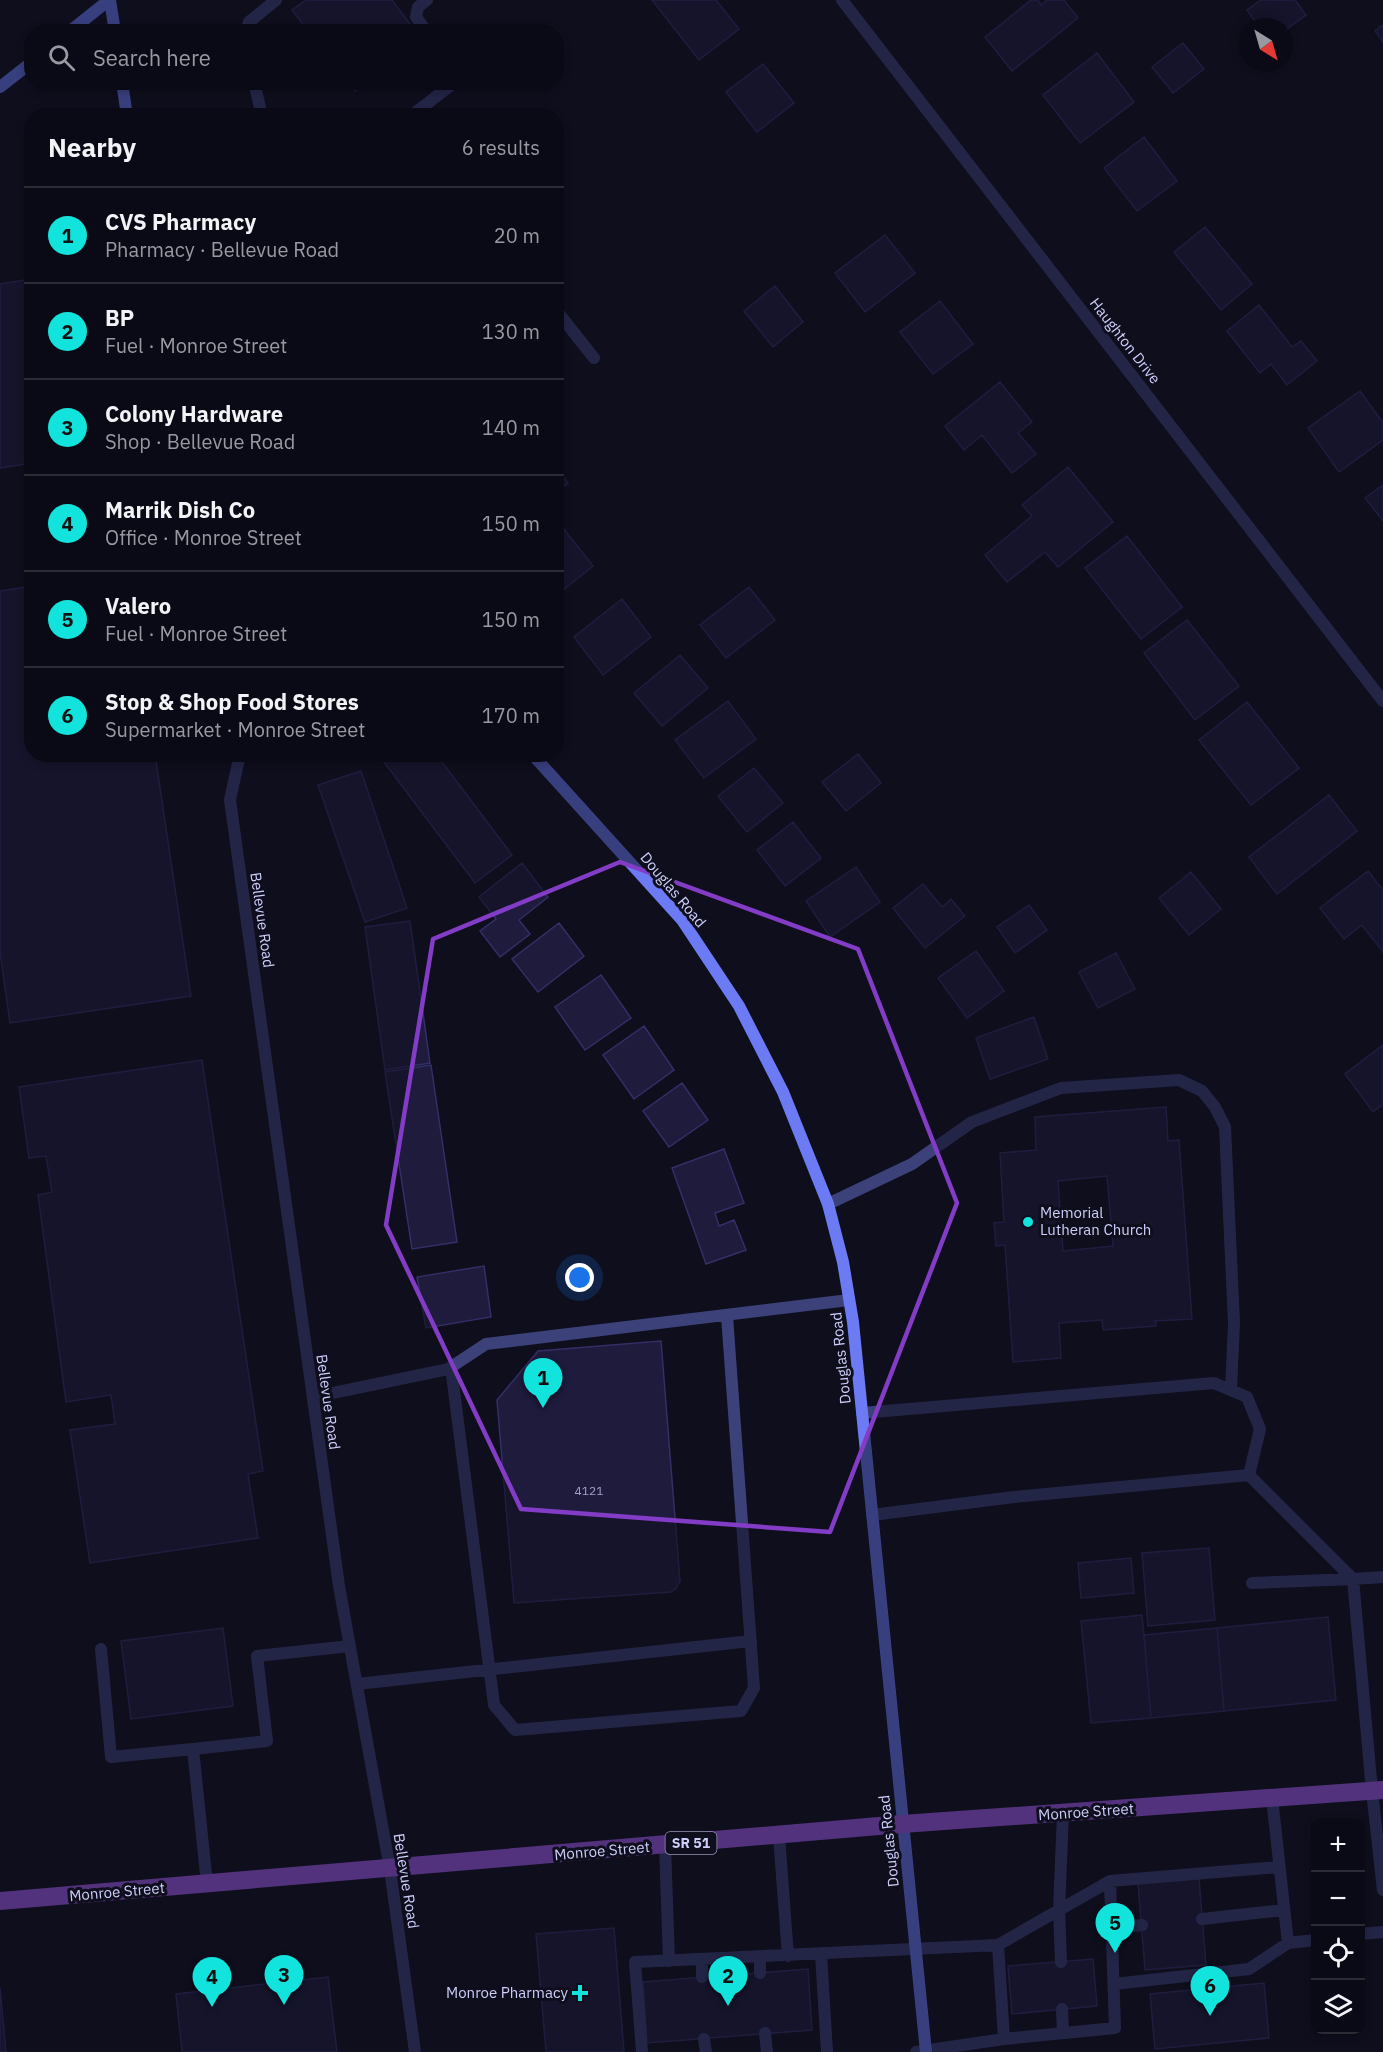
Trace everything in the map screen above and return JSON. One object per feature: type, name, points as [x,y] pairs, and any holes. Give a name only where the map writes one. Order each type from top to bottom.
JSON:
[{"type":"main road","name":"Monroe Street","points":[[0,1900],[390,1869],[902,1824],[1377,1790]]},
{"type":"street","points":[[79,24],[110,0],[114,24]]},
{"type":"street","points":[[248,24],[276,0]]},
{"type":"street","points":[[421,24],[416,17],[418,7],[427,0]]},
{"type":"street","name":"Haughton Drive","points":[[842,0],[1383,701]]},
{"type":"street","points":[[0,87],[24,68]]},
{"type":"street","points":[[123,90],[126,108]]},
{"type":"street","points":[[256,90],[260,108]]},
{"type":"street","points":[[421,108],[445,90]]},
{"type":"street","points":[[564,320],[594,358]]},
{"type":"street","name":"Bellevue Road","points":[[238,762],[230,800],[313,1397],[350,1646],[390,1869],[415,2052]]},
{"type":"street","name":"Douglas Road","points":[[539,762],[682,920],[711,962],[739,1006],[783,1092],[828,1204],[843,1262],[849,1300],[926,2052]]},
{"type":"street","points":[[828,1204],[912,1164],[972,1122],[1061,1088],[1179,1080],[1202,1091],[1215,1107],[1225,1127],[1234,1323],[1232,1390]]},
{"type":"street","points":[[313,1397],[451,1367],[486,1344],[849,1300]]},
{"type":"street","points":[[451,1367],[494,1705],[515,1730],[741,1711],[754,1688],[727,1316]]},
{"type":"street","points":[[862,1413],[1214,1383],[1247,1397],[1260,1429],[1249,1475]]},
{"type":"street","points":[[872,1515],[1014,1497],[1249,1475]]},
{"type":"street","points":[[1249,1475],[1353,1580],[1377,1790],[1383,1890]]},
{"type":"street","points":[[1252,1583],[1383,1577]]},
{"type":"street","points":[[357,1684],[751,1641]]},
{"type":"street","points":[[100,1648],[111,1757],[267,1741],[257,1656],[350,1646]]},
{"type":"street","points":[[193,1749],[207,1884]]},
{"type":"street","points":[[1272,1798],[1288,1943]]},
{"type":"street","points":[[1060,1962],[1059,1910],[1063,1814]]},
{"type":"street","points":[[779,1836],[788,1956]]},
{"type":"street","points":[[665,1845],[669,1961]]},
{"type":"street","points":[[642,2052],[635,1962],[998,1945],[1110,1881],[1279,1867]]},
{"type":"street","points":[[916,2052],[1004,2039],[1115,2028],[1110,1881]]},
{"type":"street","points":[[1202,1919],[1284,1910]]},
{"type":"street","points":[[1111,1929],[1142,1925]]},
{"type":"street","points":[[1365,1934],[1383,1932]]},
{"type":"street","points":[[1114,1984],[1249,1969],[1288,1943],[1311,1941]]},
{"type":"street","points":[[998,1945],[1004,2039]]},
{"type":"street","points":[[821,1954],[827,2052]]},
{"type":"street","points":[[760,1957],[760,1973]]},
{"type":"street","points":[[702,1959],[702,1977]]},
{"type":"street","points":[[1062,2009],[1063,2033]]},
{"type":"street","points":[[765,2034],[767,2052]]},
{"type":"street","points":[[705,2038],[706,2052]]},
{"type":"highlighted area","points":[[620,862],[858,949],[957,1203],[830,1532],[521,1509],[386,1225],[433,939]]},
{"type":"building","points":[[306,0],[392,0],[410,24],[303,24],[292,10]]},
{"type":"building","points":[[652,0],[716,0],[739,29],[699,60]]},
{"type":"building","points":[[1031,0],[1038,0],[1041,5],[1047,0],[1064,0],[1078,18],[1012,71],[985,37]]},
{"type":"building","points":[[1261,0],[1295,0],[1306,15],[1293,24],[1293,18],[1253,18],[1247,10]]},
{"type":"building","points":[[1383,25],[1383,42],[1375,31]]},
{"type":"building","points":[[1183,43],[1204,69],[1173,93],[1152,67]]},
{"type":"building","points":[[1097,53],[1134,102],[1080,143],[1043,95]]},
{"type":"building","points":[[763,64],[794,103],[757,132],[726,92]]},
{"type":"building","points":[[1144,137],[1177,181],[1137,211],[1104,168]]},
{"type":"building","points":[[1205,227],[1252,284],[1221,310],[1174,252]]},
{"type":"building","points":[[885,235],[915,273],[865,312],[835,273]]},
{"type":"building","points":[[24,280],[24,464],[0,468],[0,284]]},
{"type":"building","points":[[775,286],[803,322],[773,347],[744,311]]},
{"type":"building","points":[[940,301],[973,344],[933,374],[900,332]]},
{"type":"building","points":[[1259,305],[1292,347],[1301,341],[1317,361],[1287,385],[1271,364],[1260,373],[1227,331]]},
{"type":"building","points":[[1000,382],[1032,422],[1018,433],[1036,454],[1012,473],[982,435],[964,450],[945,426]]},
{"type":"building","points":[[1360,391],[1383,423],[1383,440],[1339,472],[1308,428]]},
{"type":"building","points":[[1068,467],[1113,522],[1058,567],[1045,552],[1007,582],[985,555],[1032,516],[1022,505]]},
{"type":"building","points":[[1383,485],[1383,521],[1365,498]]},
{"type":"building","points":[[564,529],[593,566],[564,590]]},
{"type":"building","points":[[1127,536],[1182,607],[1141,639],[1085,568]]},
{"type":"building","points":[[24,587],[24,762],[156,762],[191,996],[10,1023],[0,952],[0,591]]},
{"type":"building","points":[[749,587],[775,620],[726,658],[700,625]]},
{"type":"building","points":[[622,599],[651,637],[603,675],[574,637]]},
{"type":"building","points":[[1187,620],[1239,686],[1195,720],[1144,653]]},
{"type":"building","points":[[680,655],[708,688],[662,726],[634,693]]},
{"type":"building","points":[[728,701],[756,739],[704,778],[675,740]]},
{"type":"building","points":[[1247,702],[1299,768],[1251,805],[1199,740]]},
{"type":"building","points":[[858,754],[881,783],[846,811],[822,782]]},
{"type":"building","points":[[384,762],[442,762],[512,855],[475,883]]},
{"type":"building","points":[[754,768],[783,803],[747,832],[718,796]]},
{"type":"building","points":[[361,771],[407,908],[365,922],[318,785]]},
{"type":"building","points":[[1329,795],[1357,831],[1277,894],[1249,857]]},
{"type":"building","points":[[793,822],[821,858],[785,886],[757,850]]},
{"type":"building","points":[[522,863],[548,897],[519,920],[530,934],[500,957],[480,931],[496,919],[479,897]]},
{"type":"building","points":[[856,867],[880,902],[830,937],[806,901]]},
{"type":"building","points":[[1368,871],[1383,890],[1383,952],[1362,925],[1344,939],[1320,908]]},
{"type":"building","points":[[1191,872],[1221,909],[1189,935],[1159,898]]},
{"type":"building","points":[[923,884],[942,907],[951,899],[965,916],[925,948],[893,908]]},
{"type":"building","points":[[1029,905],[1047,930],[1015,953],[997,927]]},
{"type":"building","points":[[410,921],[430,1063],[385,1070],[365,927]]},
{"type":"building","points":[[559,923],[584,956],[538,992],[512,959]]},
{"type":"building","points":[[976,951],[1004,991],[967,1018],[938,978]]},
{"type":"building","points":[[1116,953],[1135,989],[1098,1008],[1079,972]]},
{"type":"building","points":[[601,975],[631,1018],[585,1050],[555,1007]]},
{"type":"building","points":[[1034,1017],[1048,1059],[990,1079],[976,1038]]},
{"type":"building","points":[[644,1026],[674,1070],[634,1099],[603,1055]]},
{"type":"building","points":[[1383,1045],[1383,1104],[1373,1112],[1345,1074]]},
{"type":"building","points":[[202,1060],[263,1471],[248,1474],[258,1538],[90,1563],[70,1430],[115,1424],[111,1395],[66,1402],[38,1195],[52,1192],[46,1156],[29,1158],[19,1087]]},
{"type":"building","points":[[431,1065],[457,1242],[412,1249],[385,1072]]},
{"type":"building","points":[[682,1083],[708,1120],[669,1147],[643,1111]]},
{"type":"building","points":[[1166,1107],[1168,1141],[1179,1140],[1192,1319],[1155,1321],[1156,1326],[1103,1330],[1102,1320],[1059,1323],[1061,1358],[1013,1362],[1005,1245],[996,1246],[994,1223],[1004,1222],[1000,1153],[1036,1150],[1035,1117]],"holes":[[[1107,1176],[1113,1246],[1063,1251],[1058,1181]]]},
{"type":"building","points":[[724,1149],[744,1203],[715,1213],[719,1226],[734,1220],[746,1250],[706,1264],[672,1168]]},
{"type":"building","points":[[484,1266],[491,1317],[426,1328],[417,1277]]},
{"type":"building","points":[[661,1341],[680,1581],[671,1592],[514,1603],[497,1400],[538,1351]]},
{"type":"building","points":[[1209,1548],[1215,1620],[1148,1626],[1142,1553]]},
{"type":"building","points":[[1131,1558],[1134,1593],[1081,1598],[1078,1563]]},
{"type":"building","points":[[1142,1615],[1151,1718],[1091,1723],[1081,1621]]},
{"type":"building","points":[[1328,1617],[1336,1700],[1224,1711],[1217,1628]]},
{"type":"building","points":[[223,1628],[233,1706],[131,1719],[121,1641]]},
{"type":"building","points":[[1217,1628],[1224,1711],[1151,1718],[1144,1635]]},
{"type":"building","points":[[1199,1878],[1206,1965],[1145,1970],[1138,1883]]},
{"type":"building","name":"Monroe Pharmacy","points":[[614,1928],[624,2052],[546,2052],[536,1934]]},
{"type":"building","points":[[1093,1959],[1097,2006],[1012,2014],[1008,1966]]},
{"type":"building","points":[[808,1969],[812,2030],[647,2043],[643,1982]]},
{"type":"building","points":[[328,1977],[337,2052],[182,2052],[176,1994]]},
{"type":"building","points":[[1264,1983],[1269,2038],[1155,2049],[1150,1994]]},
{"type":"building","points":[[0,1988],[6,2052],[0,2052]]},
{"type":"place","name":"Memorial Lutheran Church","points":[[1028,1222]]},
{"type":"place","name":"CVS Pharmacy","points":[[543,1408]]},
{"type":"place","name":"Valero","points":[[1115,1953]]},
{"type":"place","name":"Monroe Pharmacy","points":[[580,1993]]},
{"type":"place","name":"Colony Hardware","points":[[284,2005]]},
{"type":"place","name":"BP","points":[[728,2006]]},
{"type":"place","name":"Marrik Dish Co","points":[[212,2007]]},
{"type":"place","name":"Stop & Shop Food Stores","points":[[1210,2016]]}]
